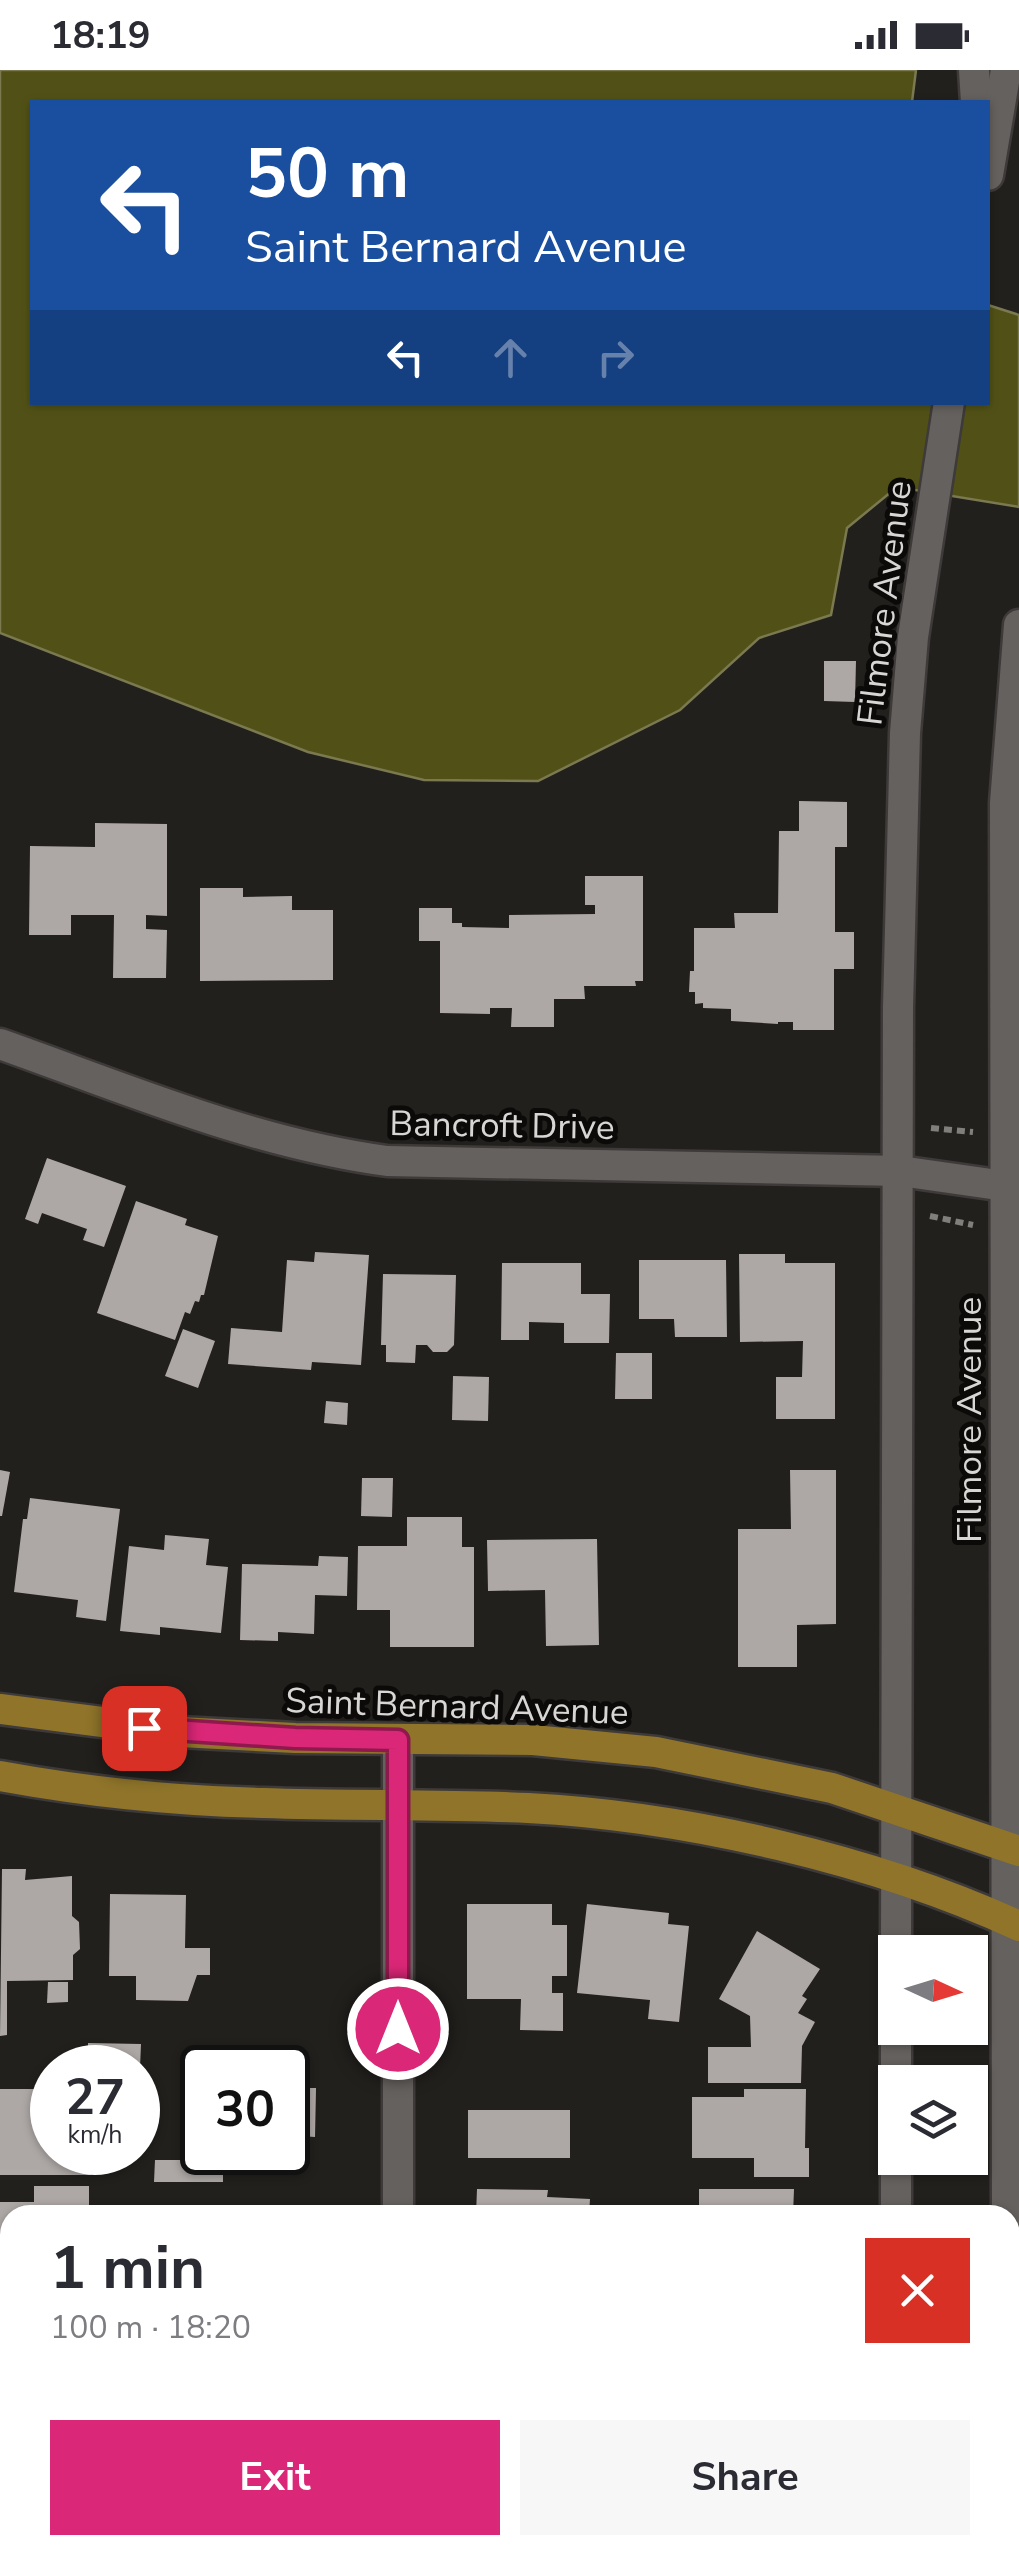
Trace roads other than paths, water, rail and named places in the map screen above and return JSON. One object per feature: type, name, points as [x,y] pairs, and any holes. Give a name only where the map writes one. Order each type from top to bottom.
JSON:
[{"type":"main road","name":"Saint Bernard Avenue","points":[[0,1708],[180,1732],[398,1740],[533,1740],[656,1752],[764,1771],[896,1808],[1012,1848]]},
{"type":"main road","points":[[0,1776],[136,1796],[529,1808],[649,1820],[750,1840],[896,1878],[1014,1924]]},
{"type":"street","points":[[974,70],[976,100]]},
{"type":"street","points":[[990,163],[1006,70]]},
{"type":"street","name":"Filmore Avenue","points":[[896,1935],[898,1008],[905,733],[913,637],[948,405]]},
{"type":"street","name":"Filmore Avenue","points":[[1007,2205],[1014,1924],[1013,1187],[1005,803],[1019,625]]},
{"type":"street","name":"Bancroft Drive","points":[[0,1044],[259,1135],[356,1157],[387,1161],[900,1170],[1013,1187]]},
{"type":"street","points":[[398,1740],[398,2205]]},
{"type":"street","points":[[896,2175],[896,2205]]}]
